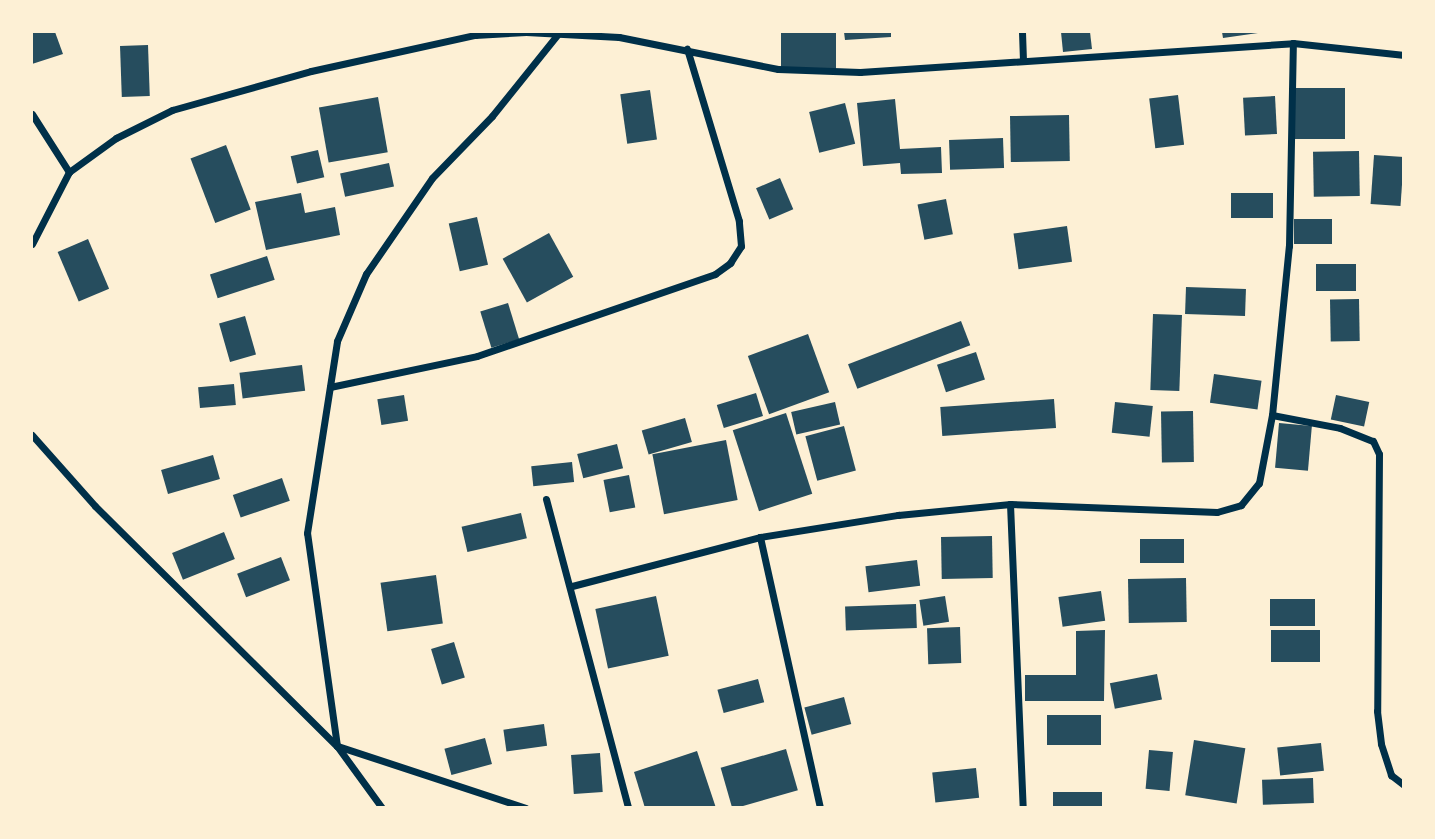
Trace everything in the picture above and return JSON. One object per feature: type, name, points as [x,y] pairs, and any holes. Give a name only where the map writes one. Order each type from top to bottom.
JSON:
[{"type":"street","points":[[1022,32],[1023,60]]},
{"type":"street","points":[[337,746],[307,533],[330,387],[345,319],[390,236],[432,178],[492,116],[559,33]]},
{"type":"street","points":[[32,244],[69,172],[116,138],[172,110],[311,71],[475,35],[559,33],[620,37],[778,69],[860,72],[1293,43],[1404,55]]},
{"type":"street","points":[[572,586],[760,537],[834,523],[1010,504],[1217,512],[1241,505],[1259,483],[1272,415],[1289,246],[1293,43]]},
{"type":"street","points":[[330,387],[477,356],[715,274],[730,263],[741,246],[739,221],[687,49]]},
{"type":"street","points":[[32,114],[69,172]]},
{"type":"street","points":[[1272,415],[1359,433],[1377,447],[1377,711],[1381,744],[1391,775],[1404,785]]},
{"type":"street","points":[[32,435],[95,506],[337,746],[382,807]]},
{"type":"street","points":[[546,499],[572,586],[628,807]]},
{"type":"street","points":[[1010,504],[1023,807]]},
{"type":"street","points":[[760,537],[820,807]]},
{"type":"street","points":[[337,746],[526,807]]},
{"type":"building","points":[[32,32],[55,32],[63,54],[32,64]]},
{"type":"building","points":[[781,32],[836,32],[836,70],[781,70]]},
{"type":"building","points":[[844,32],[891,32],[891,37],[845,40]]},
{"type":"building","points":[[1061,32],[1090,32],[1092,49],[1063,52]]},
{"type":"building","points":[[1222,32],[1257,32],[1258,33],[1223,38]]},
{"type":"building","points":[[148,45],[150,96],[122,97],[120,46]]},
{"type":"building","points":[[1289,88],[1345,88],[1345,139],[1289,139]]},
{"type":"building","points":[[650,90],[657,140],[627,144],[620,94]]},
{"type":"building","points":[[1178,95],[1184,145],[1155,148],[1149,99]]},
{"type":"building","points":[[1275,96],[1277,134],[1245,136],[1243,98]]},
{"type":"building","points":[[378,97],[388,152],[329,163],[319,107]]},
{"type":"building","points":[[895,99],[900,149],[941,147],[942,173],[901,174],[900,163],[863,166],[857,103]]},
{"type":"building","points":[[845,103],[855,144],[819,153],[809,112]]},
{"type":"building","points":[[1069,115],[1070,161],[1011,162],[1010,116]]},
{"type":"building","points":[[1003,138],[1004,168],[950,170],[949,140]]},
{"type":"building","points":[[226,145],[251,209],[215,223],[191,159]]},
{"type":"building","points":[[318,150],[324,177],[297,184],[291,156]]},
{"type":"building","points":[[1359,151],[1360,196],[1314,197],[1313,152]]},
{"type":"building","points":[[1374,155],[1404,157],[1401,206],[1371,204]]},
{"type":"building","points":[[389,163],[394,186],[345,197],[340,173]]},
{"type":"building","points":[[780,178],[793,209],[769,219],[756,188]]},
{"type":"building","points":[[301,193],[305,213],[335,207],[340,235],[266,250],[255,202]]},
{"type":"building","points":[[1231,193],[1273,193],[1273,218],[1231,218]]},
{"type":"building","points":[[946,199],[953,234],[924,240],[918,205]]},
{"type":"building","points":[[477,217],[488,265],[460,271],[449,224]]},
{"type":"building","points":[[1294,219],[1332,219],[1332,244],[1294,244]]},
{"type":"building","points":[[1067,226],[1072,262],[1019,269],[1014,234]]},
{"type":"building","points":[[549,233],[573,277],[527,302],[503,259]]},
{"type":"building","points":[[88,239],[109,289],[79,302],[58,252]]},
{"type":"building","points":[[267,256],[275,280],[218,298],[210,275]]},
{"type":"building","points":[[1316,264],[1356,264],[1356,291],[1316,291]]},
{"type":"building","points":[[1186,287],[1246,289],[1245,316],[1185,314]]},
{"type":"building","points":[[1359,299],[1360,341],[1331,341],[1330,300]]},
{"type":"building","points":[[508,303],[519,339],[491,348],[480,311]]},
{"type":"building","points":[[1153,314],[1182,315],[1179,391],[1150,390]]},
{"type":"building","points":[[245,316],[256,354],[230,362],[219,323]]},
{"type":"building","points":[[961,321],[970,345],[857,389],[848,364]]},
{"type":"building","points":[[808,334],[829,392],[769,414],[748,356]]},
{"type":"building","points":[[976,352],[985,380],[946,392],[937,365]]},
{"type":"building","points":[[302,365],[305,391],[243,398],[239,373]]},
{"type":"building","points":[[1214,374],[1262,381],[1257,409],[1210,403]]},
{"type":"building","points":[[234,384],[236,405],[200,408],[198,387]]},
{"type":"building","points":[[756,393],[763,416],[724,428],[717,405]]},
{"type":"building","points":[[404,395],[408,421],[381,425],[377,399]]},
{"type":"building","points":[[1336,395],[1369,402],[1364,427],[1331,419]]},
{"type":"building","points":[[1054,399],[1056,428],[942,436],[940,407]]},
{"type":"building","points":[[835,402],[840,424],[796,435],[791,412]]},
{"type":"building","points":[[1115,402],[1153,406],[1150,437],[1112,433]]},
{"type":"building","points":[[1193,411],[1194,462],[1162,463],[1161,412]]},
{"type":"building","points":[[786,413],[812,494],[759,511],[733,430]]},
{"type":"building","points":[[685,418],[692,442],[649,454],[642,430]]},
{"type":"building","points":[[1279,423],[1312,426],[1308,471],[1275,468]]},
{"type":"building","points":[[844,426],[856,470],[817,481],[805,436]]},
{"type":"building","points":[[726,440],[738,500],[664,514],[652,454]]},
{"type":"building","points":[[617,444],[623,468],[583,478],[577,454]]},
{"type":"building","points":[[213,455],[220,479],[168,494],[161,470]]},
{"type":"building","points":[[572,462],[574,482],[533,486],[531,466]]},
{"type":"building","points":[[629,475],[635,507],[610,512],[603,480]]},
{"type":"building","points":[[282,478],[290,501],[241,518],[233,495]]},
{"type":"building","points":[[521,513],[527,538],[467,552],[462,527]]},
{"type":"building","points":[[224,532],[235,559],[183,580],[172,553]]},
{"type":"building","points":[[992,536],[993,578],[942,579],[941,537]]},
{"type":"building","points":[[1140,539],[1184,539],[1184,563],[1140,563]]},
{"type":"building","points":[[281,557],[290,580],[246,597],[237,574]]},
{"type":"building","points":[[917,560],[920,586],[869,592],[865,566]]},
{"type":"building","points":[[436,575],[443,624],[387,631],[381,583]]},
{"type":"building","points":[[1186,578],[1187,622],[1129,623],[1128,579]]},
{"type":"building","points":[[1101,591],[1105,621],[1063,627],[1058,597]]},
{"type":"building","points":[[656,596],[669,656],[608,669],[595,609]]},
{"type":"building","points":[[945,596],[949,622],[923,626],[919,600]]},
{"type":"building","points":[[1270,599],[1315,599],[1315,626],[1270,626]]},
{"type":"building","points":[[916,604],[917,628],[846,630],[845,606]]},
{"type":"building","points":[[960,627],[961,663],[928,664],[927,628]]},
{"type":"building","points":[[1105,630],[1104,701],[1025,701],[1025,675],[1076,675],[1076,631]]},
{"type":"building","points":[[1271,630],[1320,630],[1320,662],[1271,662]]},
{"type":"building","points":[[454,642],[465,677],[442,684],[431,649]]},
{"type":"building","points":[[1157,674],[1162,700],[1115,709],[1110,683]]},
{"type":"building","points":[[758,679],[764,702],[724,713],[717,690]]},
{"type":"building","points":[[844,697],[851,724],[812,735],[804,708]]},
{"type":"building","points":[[1047,715],[1101,715],[1101,745],[1047,745]]},
{"type":"building","points":[[544,724],[547,746],[506,751],[503,730]]},
{"type":"building","points":[[485,738],[492,764],[451,775],[444,749]]},
{"type":"building","points":[[1194,740],[1245,748],[1237,803],[1185,795]]},
{"type":"building","points":[[1321,743],[1324,771],[1280,775],[1277,748]]},
{"type":"building","points":[[786,749],[798,790],[732,808],[721,768]]},
{"type":"building","points":[[1149,750],[1173,752],[1170,791],[1146,789]]},
{"type":"building","points":[[697,751],[716,808],[645,808],[634,772]]},
{"type":"building","points":[[600,753],[603,792],[574,794],[571,755]]},
{"type":"building","points":[[976,768],[979,798],[935,802],[932,773]]},
{"type":"building","points":[[1313,778],[1314,803],[1263,805],[1262,780]]},
{"type":"building","points":[[1053,792],[1102,792],[1102,808],[1053,808]]}]
